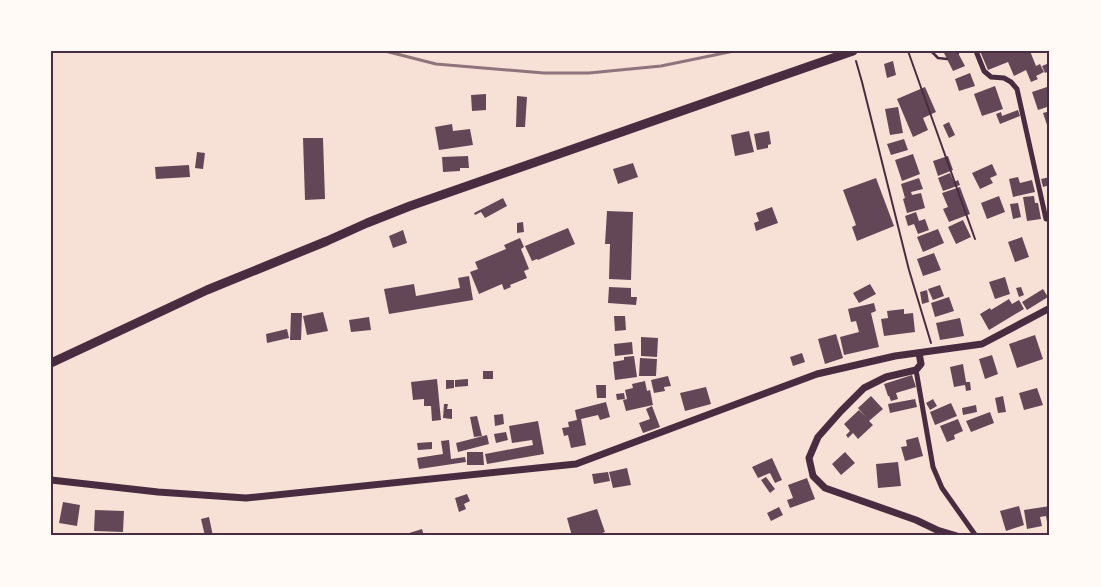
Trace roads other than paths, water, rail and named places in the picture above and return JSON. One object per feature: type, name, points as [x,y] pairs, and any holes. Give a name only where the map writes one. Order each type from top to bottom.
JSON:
[{"type":"main road","points":[[51,363],[206,290],[410,206],[837,54],[854,55]]},
{"type":"street","points":[[976,51],[984,71],[991,77],[1004,78],[1017,89],[1046,219]]},
{"type":"street","points":[[51,480],[158,492],[246,498],[576,464],[817,374],[895,356],[982,344],[1050,308]]},
{"type":"street","points":[[919,353],[920,364],[916,370],[886,377],[864,388],[818,438],[809,458],[813,476],[825,488],[957,536]]},
{"type":"street","points":[[916,370],[933,467],[942,488],[976,536]]},
{"type":"lane","points":[[932,51],[938,58],[948,60]]},
{"type":"railway","points":[[385,51],[436,64],[544,73],[589,73],[661,66],[734,51]]}]
